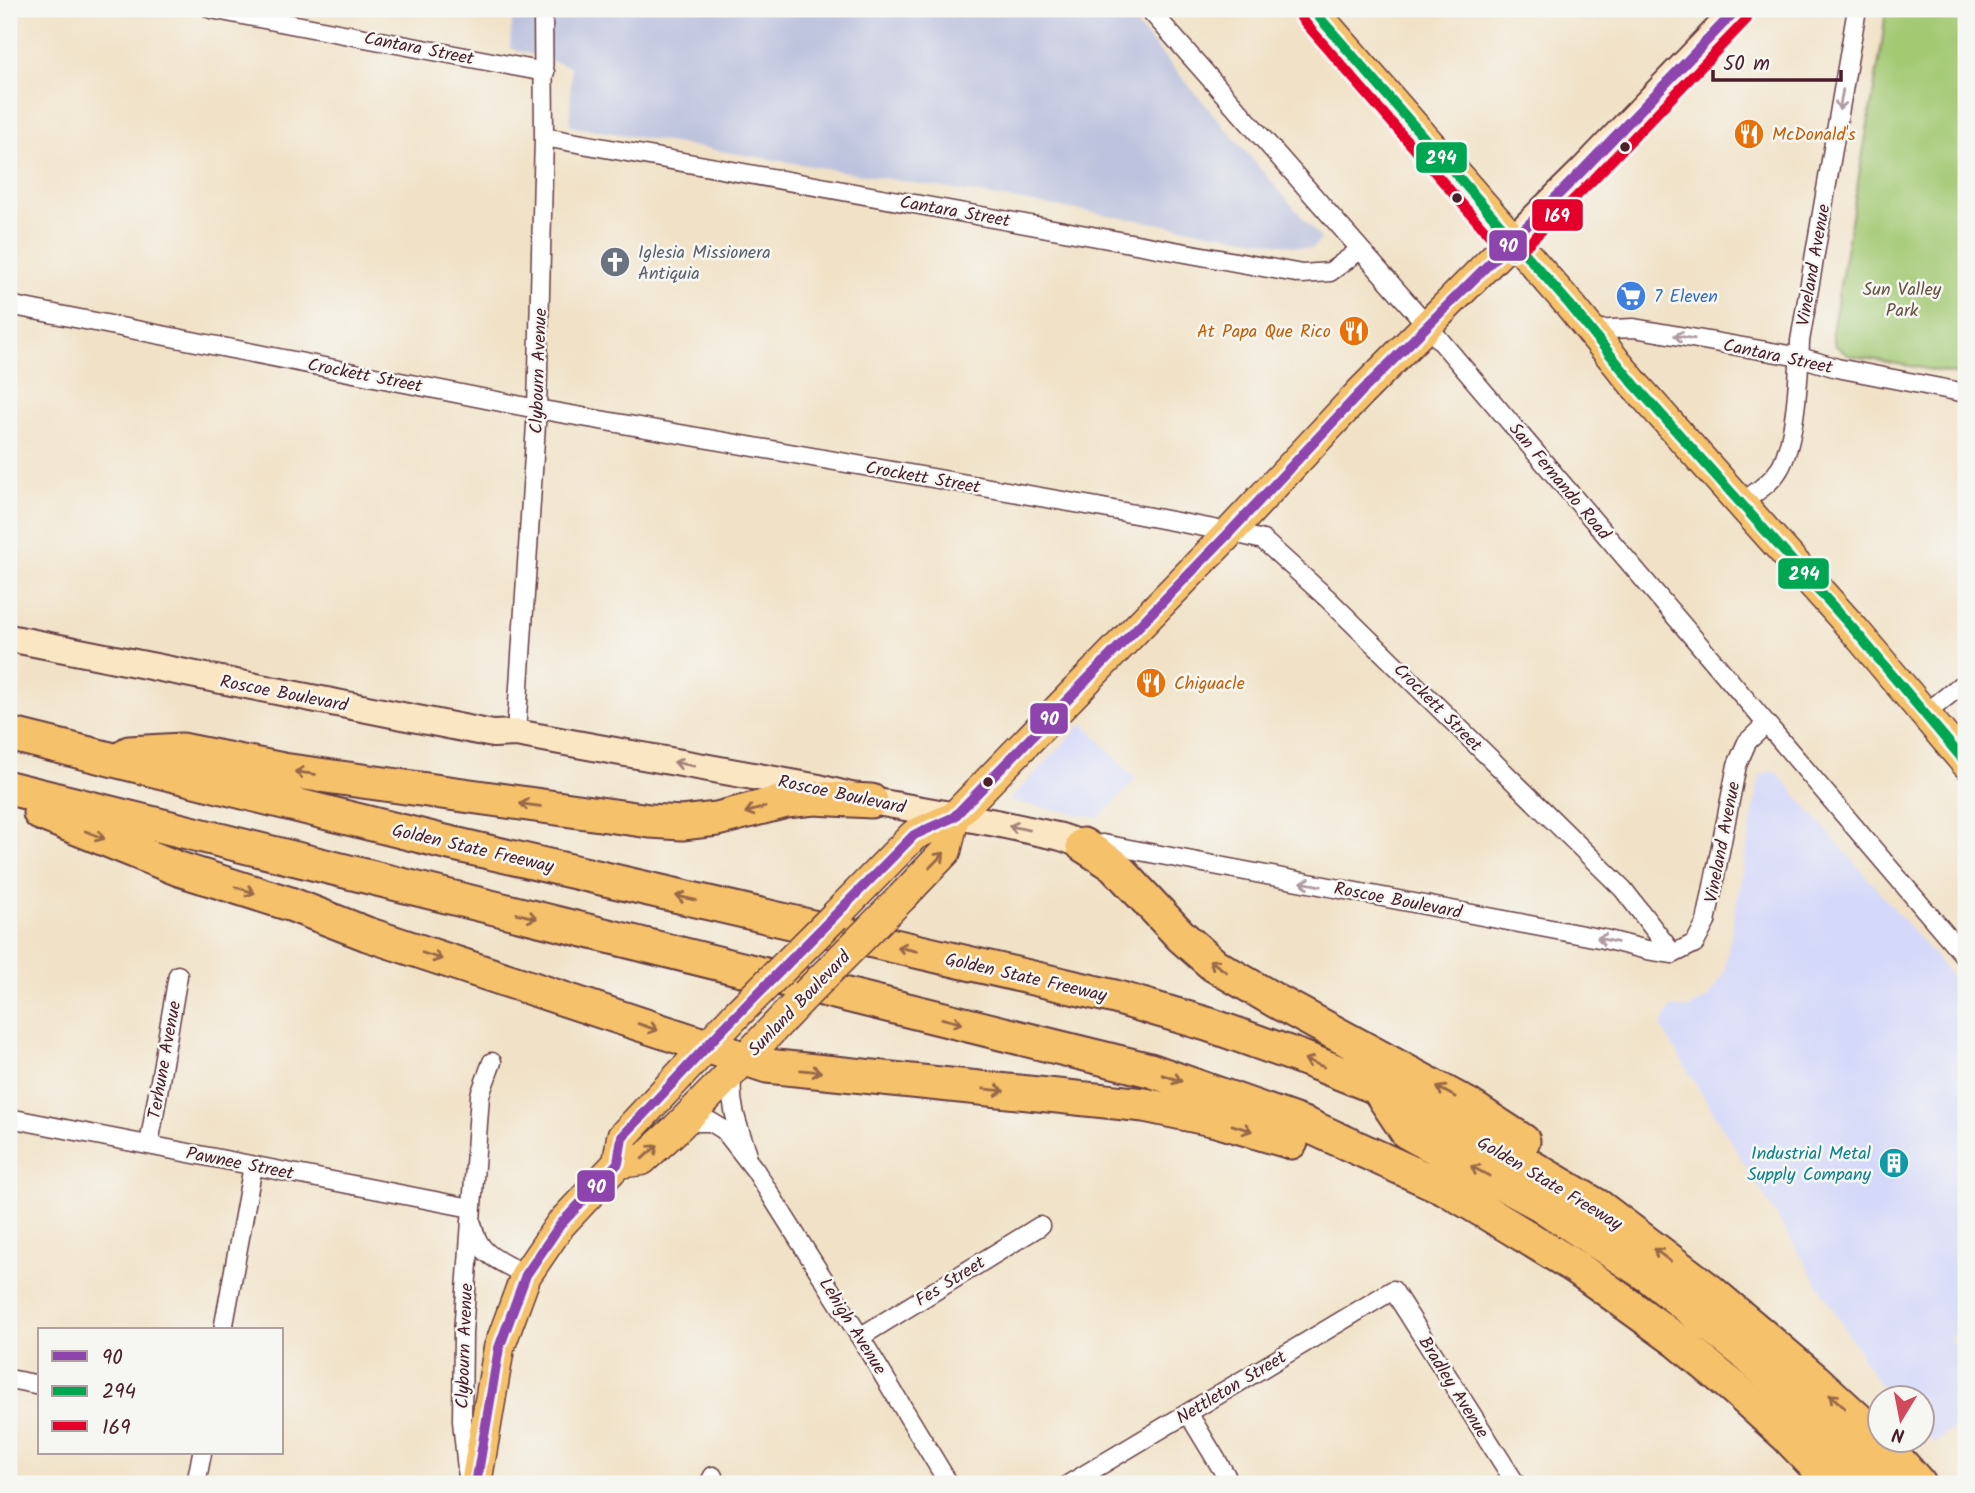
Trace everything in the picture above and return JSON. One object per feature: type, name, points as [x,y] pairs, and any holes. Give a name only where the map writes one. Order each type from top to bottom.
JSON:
[{"type":"highway","name":"Golden State Freeway","points":[[9,734],[441,841],[1115,998],[1210,1025],[1300,1057],[1378,1088],[1511,1155],[1598,1208],[1710,1291],[1815,1380],[1878,1438],[1919,1484]]},
{"type":"highway","points":[[94,755],[182,750],[322,776],[682,823],[717,819],[786,801],[814,798],[871,801]]},
{"type":"highway","points":[[9,752],[409,851],[441,841]]},
{"type":"highway","points":[[9,766],[586,908],[624,940]]},
{"type":"highway","points":[[9,788],[1150,1070],[1309,1126],[1456,1195],[1577,1268],[1679,1342],[1734,1388],[1787,1436],[1833,1484]]},
{"type":"highway","points":[[9,800],[179,869],[290,904],[367,934],[706,1047],[739,1065],[1144,1105],[1216,1120],[1456,1195],[1518,1206],[1642,1289],[1745,1370],[1837,1458],[1860,1484]]},
{"type":"highway","points":[[1083,845],[1114,865],[1181,936],[1214,965],[1468,1105],[1524,1142],[1598,1208]]},
{"type":"highway","points":[[1378,1088],[1408,1132],[1540,1204],[1649,1276],[1745,1353],[1878,1484]]},
{"type":"main road","points":[[1312,9],[1634,384],[1856,632],[1966,763]]},
{"type":"main road","name":"Sunland Boulevard","points":[[476,1484],[499,1348],[526,1275],[560,1225],[618,1163],[622,1137],[736,1015],[914,835],[954,817],[1230,532],[1360,393],[1581,172],[1737,9]]},
{"type":"main road","name":"Roscoe Boulevard","points":[[9,638],[493,734],[516,733],[819,789],[1061,837],[1083,845]]},
{"type":"main road","name":"Sunland Boulevard","points":[[618,1163],[642,1160],[739,1065],[946,851],[954,817]]},
{"type":"street","name":"Cantara Street","points":[[211,9],[545,72]]},
{"type":"street","name":"Clybourn Avenue","points":[[516,733],[537,409],[545,72],[543,9]]},
{"type":"street","name":"San Fernando Road","points":[[1149,9],[1427,325],[1966,958]]},
{"type":"street","name":"Vineland Avenue","points":[[1741,503],[1777,473],[1785,460],[1797,390],[1800,341],[1857,9]]},
{"type":"street","name":"Cantara Street","points":[[544,137],[1303,274],[1330,271],[1360,250]]},
{"type":"street","name":"Crockett Street","points":[[9,305],[537,409],[1263,540],[1328,597],[1623,889],[1673,954]]},
{"type":"street","name":"Cantara Street","points":[[1589,330],[1634,328],[1800,357],[1837,368],[1966,393]]},
{"type":"street","points":[[1925,714],[1966,681]]},
{"type":"street","name":"Vineland Avenue","points":[[1673,954],[1695,943],[1706,922],[1737,765],[1747,742],[1766,724]]},
{"type":"street","name":"Roscoe Boulevard","points":[[1083,845],[1103,844],[1673,954]]},
{"type":"street","name":"Terhune Avenue","points":[[149,1145],[178,975]]},
{"type":"street","name":"Clybourn Avenue","points":[[469,1484],[462,1421],[463,1333],[481,1095],[492,1062]]},
{"type":"street","name":"Lehigh Avenue","points":[[739,1065],[730,1089],[732,1103],[741,1136],[755,1170]]},
{"type":"street","name":"Pawnee Street","points":[[9,1118],[471,1208]]},
{"type":"street","name":"Lehigh Avenue","points":[[676,1129],[693,1122],[711,1122],[724,1130],[755,1170],[949,1484]]},
{"type":"street","points":[[223,1328],[253,1166]]},
{"type":"street","name":"Clybourn Avenue","points":[[471,1208],[474,1236],[480,1246],[490,1256],[526,1275]]},
{"type":"street","name":"Fes Street","points":[[860,1337],[1040,1226]]},
{"type":"street","name":"Nettleton Street","points":[[1069,1484],[1393,1290]]},
{"type":"street","name":"Bradley Avenue","points":[[1393,1290],[1516,1484]]},
{"type":"street","points":[[9,1379],[38,1385]]},
{"type":"street","points":[[1188,1413],[1231,1484]]},
{"type":"street","points":[[196,1484],[202,1454]]},
{"type":"shaded area","points":[[513,9],[1123,9],[1321,239],[1312,249],[570,126],[571,67],[510,48]]},
{"type":"shaded area","points":[[1083,723],[1136,779],[1099,818],[1009,801]]},
{"type":"shaded area","points":[[1775,770],[1966,993],[1966,1324],[1950,1338],[1966,1359],[1966,1417],[1937,1442],[1937,1384],[1880,1384],[1877,1381],[1661,1027],[1670,1008],[1690,1008],[1708,998],[1724,972],[1760,775]]},
{"type":"green space","name":"Sun Valley Park","points":[[1886,9],[1966,9],[1966,376],[1848,355],[1835,345],[1832,332]]},
{"type":"transit line","name":"294","points":[[1312,9],[1570,305],[1634,384],[1856,632],[1966,763]]},
{"type":"transit line","name":"90","points":[[476,1484],[499,1348],[526,1275],[560,1225],[618,1163],[622,1137],[722,1030],[914,835],[954,817],[1230,532],[1360,393],[1581,172],[1737,9]]},
{"type":"transit line","name":"169","points":[[1301,18],[1501,249],[1512,254],[1522,250],[1591,182],[1747,19]]},
{"type":"place","name":"McDonald's","points":[[1749,134]]},
{"type":"place","name":"Iglesia Missionera Antiquia","points":[[615,262]]},
{"type":"place","name":"7 Eleven","points":[[1631,296]]},
{"type":"place","name":"At Papa Que Rico","points":[[1354,331]]},
{"type":"place","name":"Chiguacle","points":[[1151,683]]},
{"type":"place","name":"Industrial Metal Supply Company","points":[[1894,1163]]}]
